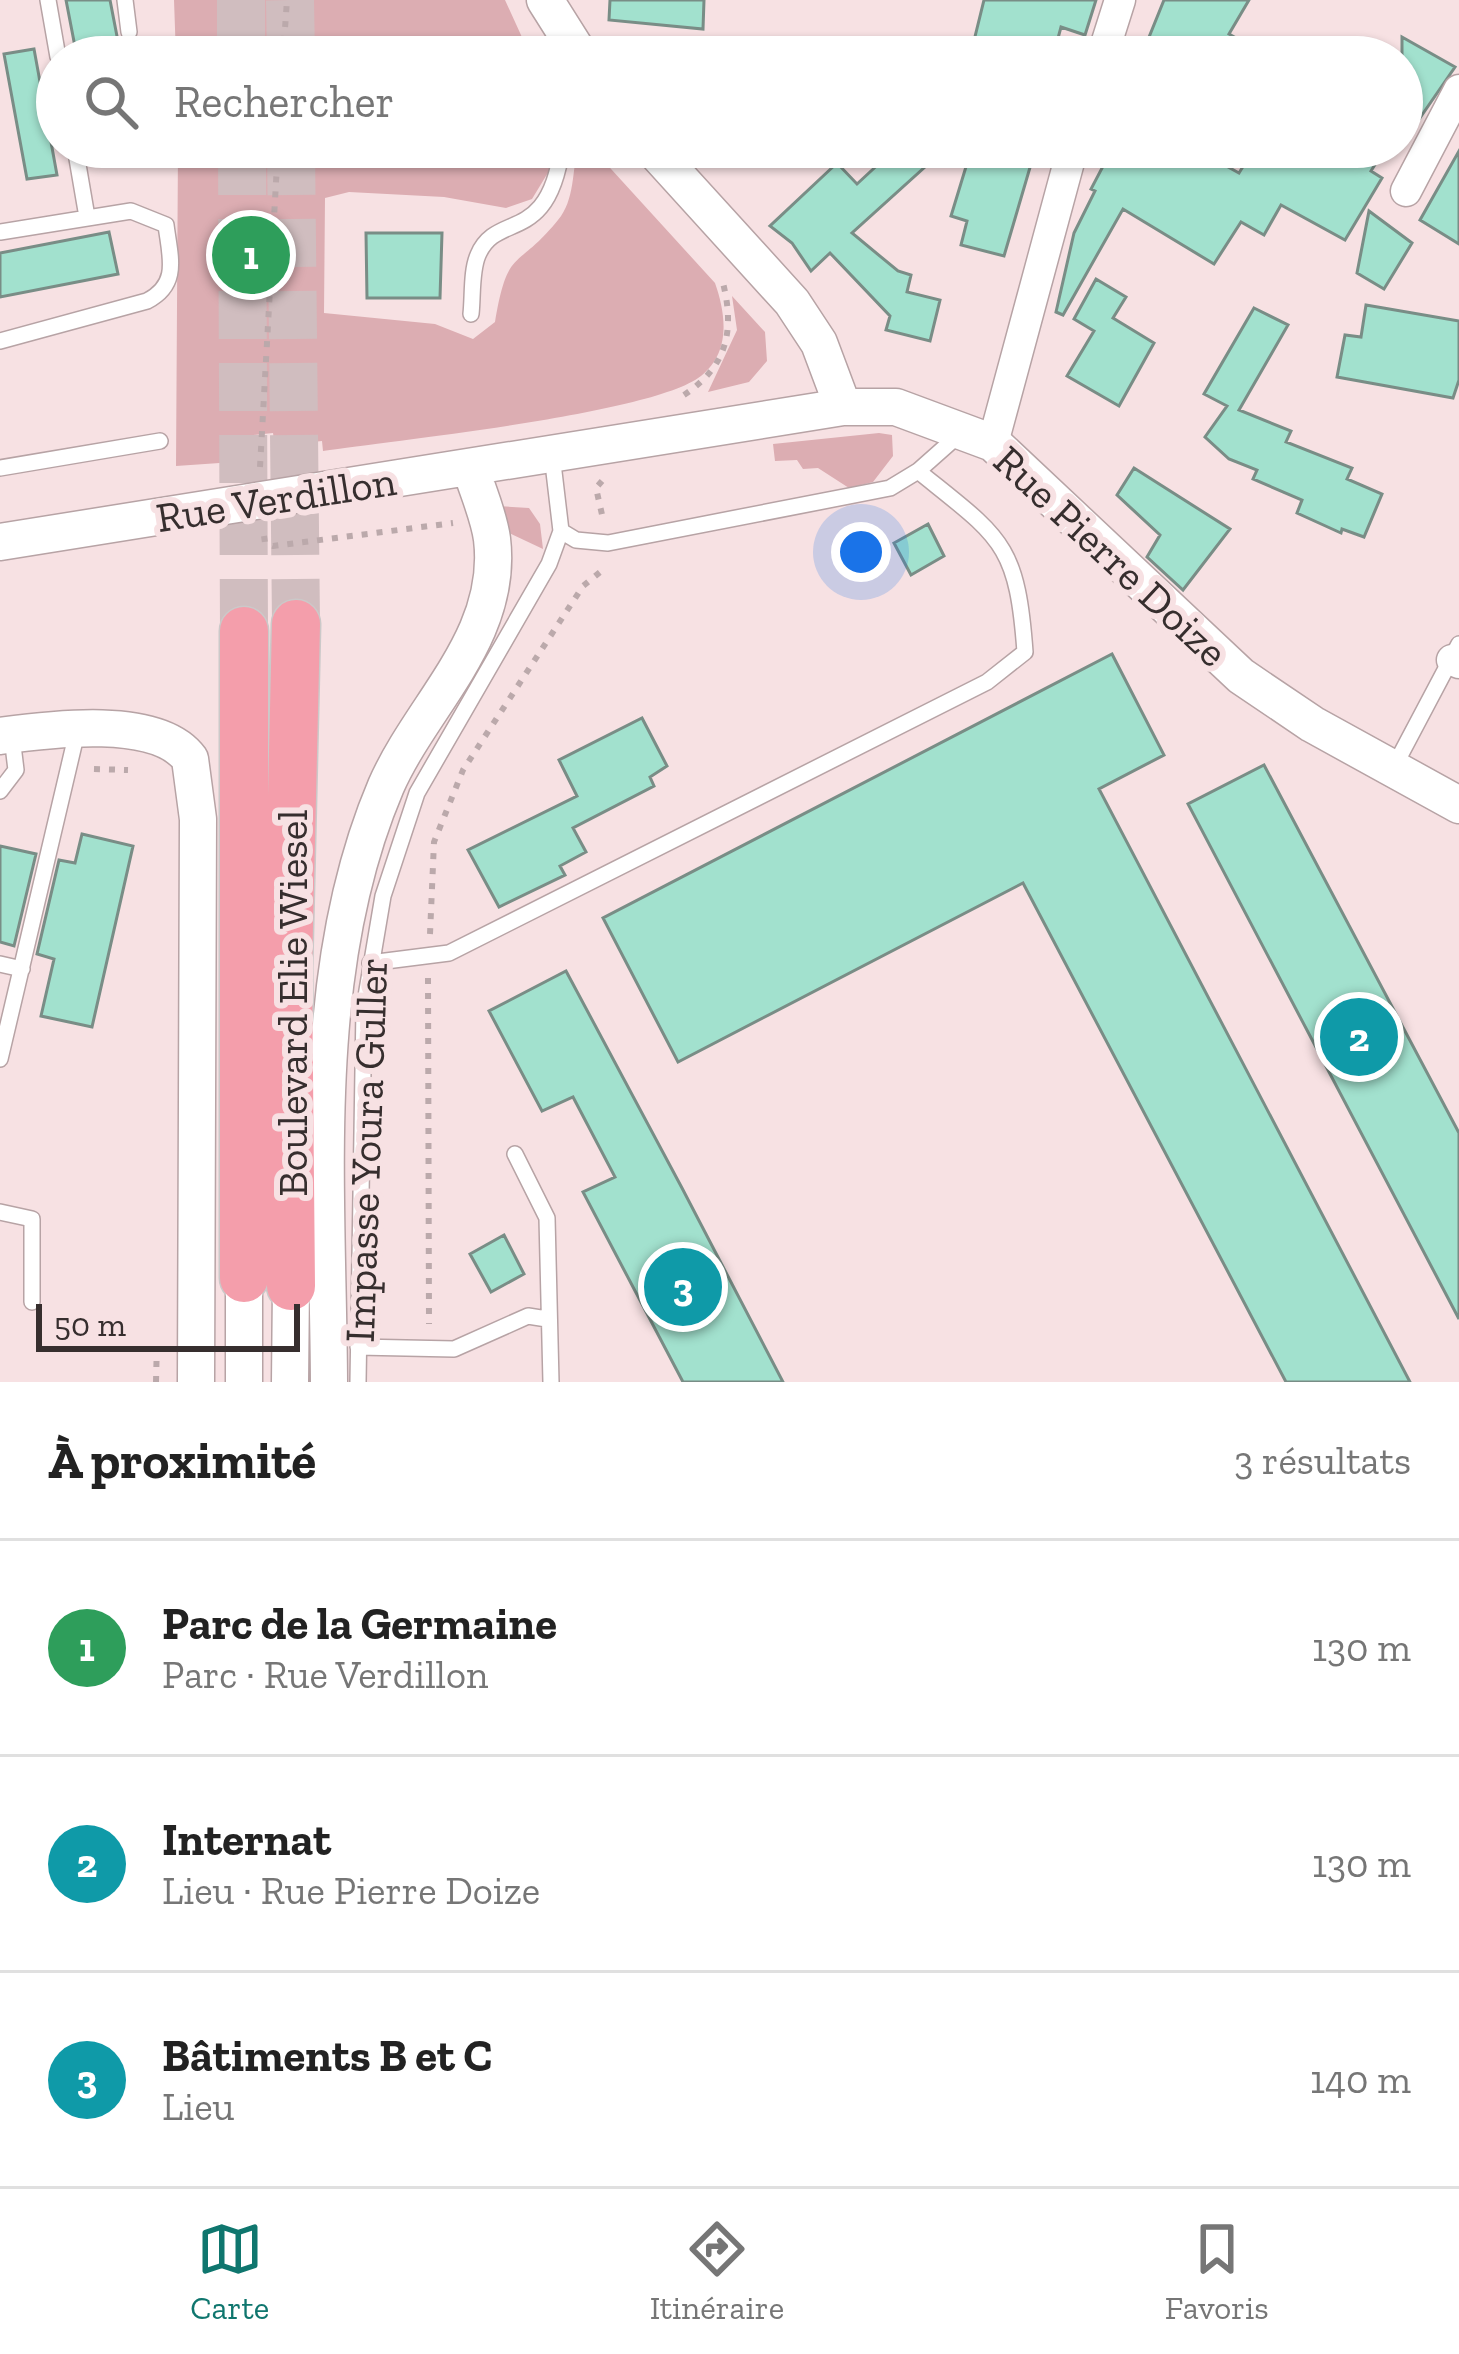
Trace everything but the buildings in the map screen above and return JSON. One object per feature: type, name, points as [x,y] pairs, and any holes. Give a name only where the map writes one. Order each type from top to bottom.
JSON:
[{"type":"highway","name":"Boulevard Elie Wiesel","points":[[292,1286],[288,968],[296,624]]},
{"type":"highway","name":"Boulevard Elie Wiesel","points":[[244,631],[244,1278]]},
{"type":"street","points":[[545,0],[568,36]]},
{"type":"street","points":[[1109,36],[1120,0]]},
{"type":"street","points":[[1423,159],[1459,90]]},
{"type":"street","points":[[670,168],[792,302],[819,344],[844,407]]},
{"type":"street","points":[[979,437],[1065,168]]},
{"type":"street","points":[[1406,191],[1418,168]]},
{"type":"street","name":"Rue Pierre Doize","points":[[844,407],[896,407],[979,437],[1241,676],[1459,805]]},
{"type":"street","name":"Rue Verdillon","points":[[0,542],[844,407]]},
{"type":"street","points":[[329,1382],[328,1157],[338,956],[367,833],[388,780],[504,604],[471,469]]},
{"type":"street","points":[[6,735],[78,729],[161,734],[180,745],[196,780],[196,1382]]},
{"type":"street","name":"Boulevard Elie Wiesel","points":[[244,1278],[244,1382]]},
{"type":"street","name":"Boulevard Elie Wiesel","points":[[290,1382],[292,1286]]},
{"type":"lane","points":[[48,0],[54,36]]},
{"type":"lane","points":[[125,0],[129,32]]},
{"type":"lane","points":[[78,168],[87,217]]},
{"type":"lane","points":[[471,314],[477,257],[488,241],[544,208],[559,168]]},
{"type":"lane","points":[[0,232],[131,211],[166,225],[172,276],[164,292],[0,341]]},
{"type":"lane","points":[[552,455],[561,532],[576,540],[608,543],[890,488],[979,437]]},
{"type":"lane","points":[[0,468],[160,441]]},
{"type":"lane","points":[[370,963],[448,953],[988,682],[1025,652],[1020,579],[991,530],[919,471]]},
{"type":"lane","name":"Impasse Youra Guller","points":[[491,657],[494,621],[504,604],[549,564],[561,532]]},
{"type":"lane","name":"Impasse Youra Guller","points":[[358,1382],[364,1008],[370,963],[395,850],[417,794],[477,692],[504,604]]},
{"type":"lane","points":[[1393,770],[1456,656]]},
{"type":"lane","points":[[0,1059],[78,729]]},
{"type":"lane","points":[[0,790],[16,770],[6,735]]},
{"type":"lane","points":[[0,964],[22,969]]},
{"type":"lane","points":[[515,1154],[547,1219],[550,1382]]},
{"type":"lane","points":[[0,1212],[32,1219],[32,1302]]},
{"type":"lane","points":[[358,1347],[454,1349],[528,1316],[547,1319]]},
{"type":"path","points":[[284,36],[287,0]]},
{"type":"path","points":[[260,472],[277,168]]},
{"type":"path","points":[[678,398],[719,365],[731,312],[722,279]]},
{"type":"path","points":[[264,527],[265,543],[273,546],[471,522]]},
{"type":"path","points":[[430,934],[434,842],[464,770],[583,586]]},
{"type":"path","points":[[428,980],[430,1338]]},
{"type":"shaded area","points":[[174,0],[505,0],[521,36],[175,36]]},
{"type":"shaded area","points":[[178,168],[549,168],[532,199],[506,208],[444,197],[349,192],[325,198],[324,313],[435,324],[473,339],[495,322],[510,270],[563,212],[574,168],[610,168],[715,283],[722,307],[722,344],[701,376],[674,390],[580,414],[323,451],[322,441],[275,446],[273,433],[234,437],[234,462],[176,466]]},
{"type":"shaded area","points":[[732,296],[765,332],[767,361],[749,382],[708,392],[737,330]]},
{"type":"shaded area","points":[[892,435],[893,456],[873,482],[849,488],[818,468],[803,469],[797,460],[775,461],[773,444]]},
{"type":"shaded area","points":[[498,506],[529,508],[540,524],[543,549],[503,530]]},
{"type":"tunnel","points":[[241,0],[241,36]]},
{"type":"tunnel","points":[[290,0],[291,36]]},
{"type":"tunnel","points":[[242,168],[244,631]]},
{"type":"tunnel","points":[[291,168],[296,624]]},
{"type":"place","name":"Parc de la Germaine","points":[[251,255]]},
{"type":"place","name":"Internat","points":[[1359,1037]]},
{"type":"place","name":"Bâtiments B et C","points":[[683,1287]]}]
